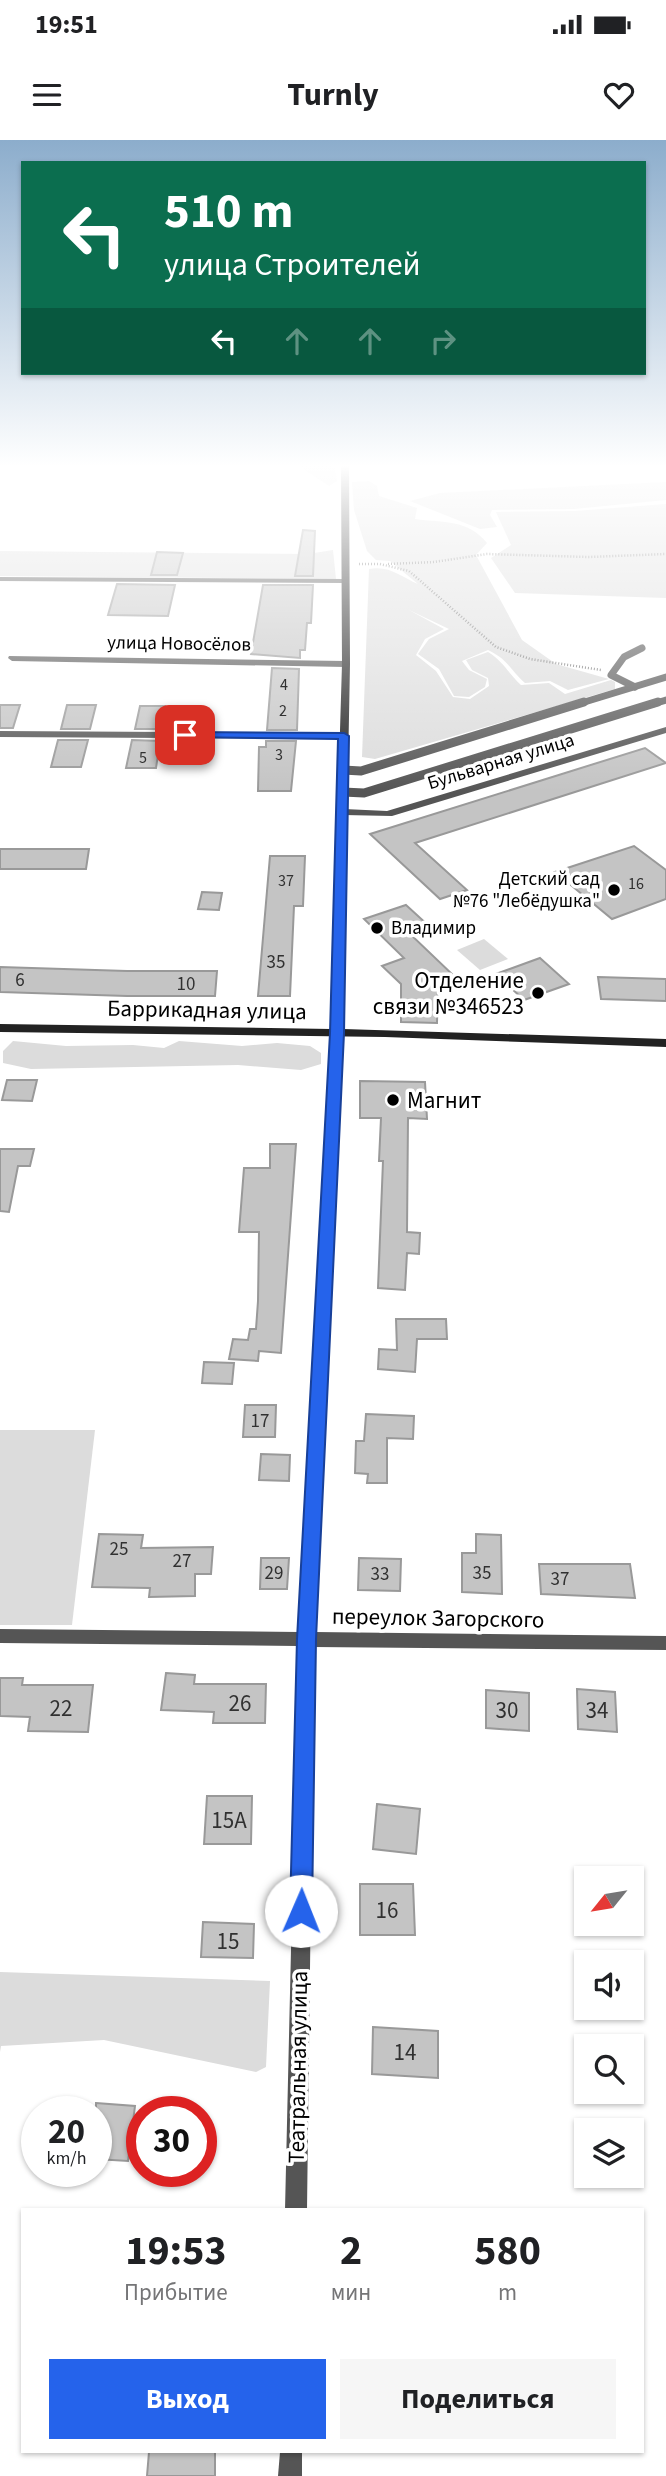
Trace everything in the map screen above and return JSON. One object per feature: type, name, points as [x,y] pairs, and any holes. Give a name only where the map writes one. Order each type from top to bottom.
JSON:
[{"type":"main road","name":"Театральная улица","points":[[337,1033],[344,812],[345,574]]},
{"type":"main road","name":"Баррикадная улица","points":[[0,1028],[337,1033],[666,1043]]},
{"type":"street","points":[[0,579],[345,582]]},
{"type":"street","name":"улица Новосёлов","points":[[12,658],[346,664]]},
{"type":"street","name":"Бульварная улица","points":[[344,812],[388,814],[666,730]]},
{"type":"street","points":[[0,734],[344,736]]},
{"type":"street","name":"Театральная улица","points":[[296,2208],[306,1639],[337,1033]]},
{"type":"street","name":"переулок Загорского","points":[[0,1636],[666,1643]]},
{"type":"street","points":[[290,2476],[291,2453]]},
{"type":"lane","points":[[635,687],[611,675],[624,657],[642,648]]},
{"type":"lane","points":[[343,770],[361,771],[666,677]]},
{"type":"lane","points":[[343,792],[364,793],[666,701]]},
{"type":"path","points":[[413,574],[496,647],[530,659],[596,668],[611,675]]},
{"type":"shaded area","points":[[335,574],[336,579],[0,576]]},
{"type":"shaded area","points":[[369,574],[399,574],[418,584],[406,574],[486,574],[522,640],[556,664],[609,679],[568,690],[550,681],[525,683],[505,661],[488,650],[462,661],[469,670],[487,679],[485,687],[469,697],[454,696],[439,669],[418,654],[429,639],[449,629],[409,610],[444,629],[425,639],[416,655],[436,671],[453,697],[470,699],[489,686],[488,678],[472,670],[466,660],[488,652],[498,659],[521,685],[549,683],[565,694],[611,680],[615,682],[615,689],[375,759],[362,757]]},
{"type":"shaded area","points":[[502,574],[666,574],[666,598],[515,593]]},
{"type":"shaded area","points":[[484,939],[508,959],[480,970],[457,950]]},
{"type":"shaded area","points":[[13,1041],[66,1046],[133,1045],[164,1048],[179,1041],[242,1046],[277,1043],[310,1046],[321,1053],[321,1064],[301,1070],[238,1065],[31,1069],[3,1063],[3,1051]]},
{"type":"shaded area","points":[[0,1430],[95,1430],[72,1625],[0,1625]]},
{"type":"shaded area","points":[[0,1972],[270,1981],[266,2067],[256,2072],[104,2040],[1,2046],[0,2052]]},
{"type":"building","points":[[295,574],[313,574],[313,576]]},
{"type":"building","points":[[117,584],[175,585],[168,616],[108,615]]},
{"type":"building","points":[[263,585],[313,585],[311,623],[307,623],[305,650],[300,650],[300,658],[251,654]]},
{"type":"building","points":[[272,668],[299,669],[297,730],[267,730]]},
{"type":"building","points":[[0,705],[20,705],[13,728],[0,728]]},
{"type":"building","points":[[67,705],[96,705],[90,729],[61,729]]},
{"type":"building","points":[[140,706],[165,706],[161,729],[135,729]]},
{"type":"building","points":[[58,740],[88,740],[81,767],[51,767]]},
{"type":"building","points":[[132,740],[160,741],[156,768],[126,768]]},
{"type":"building","points":[[266,741],[296,741],[291,791],[258,791],[259,747],[266,747]]},
{"type":"building","points":[[645,748],[666,763],[415,843],[467,890],[440,899],[370,834]]},
{"type":"building","points":[[634,846],[666,870],[666,899],[612,919],[555,872]]},
{"type":"building","points":[[0,849],[89,849],[86,869],[0,869]]},
{"type":"building","points":[[270,856],[305,856],[303,906],[294,906],[290,996],[258,996]]},
{"type":"building","points":[[202,892],[222,893],[219,910],[198,909]]},
{"type":"building","points":[[406,905],[429,926],[409,933],[452,974],[438,979],[437,1023],[401,1022],[401,984],[382,966],[404,958],[364,919]]},
{"type":"building","points":[[540,958],[569,984],[524,1000],[496,974]]},
{"type":"building","points":[[0,967],[217,971],[215,996],[127,996],[0,992]]},
{"type":"building","points":[[598,977],[666,979],[666,1001],[601,999]]},
{"type":"building","points":[[7,1080],[37,1080],[32,1101],[2,1100]]},
{"type":"building","points":[[360,1081],[425,1082],[427,1119],[408,1118],[407,1232],[420,1233],[419,1254],[407,1253],[405,1290],[378,1288],[383,1161],[379,1161],[381,1118],[360,1118]]},
{"type":"building","points":[[270,1144],[296,1144],[281,1353],[259,1351],[258,1361],[229,1359],[233,1339],[248,1340],[250,1329],[256,1329],[259,1232],[239,1232],[244,1168],[270,1168]]},
{"type":"building","points":[[0,1149],[34,1149],[30,1166],[18,1166],[9,1212],[0,1211]]},
{"type":"building","points":[[396,1319],[446,1319],[447,1339],[417,1339],[415,1372],[378,1369],[379,1349],[397,1350]]},
{"type":"building","points":[[204,1362],[234,1363],[232,1384],[202,1383]]},
{"type":"building","points":[[245,1405],[276,1405],[275,1437],[243,1437]]},
{"type":"building","points":[[366,1414],[414,1416],[413,1439],[387,1438],[387,1483],[367,1483],[368,1474],[355,1473],[356,1441],[364,1441]]},
{"type":"building","points":[[261,1454],[290,1455],[289,1481],[259,1480]]},
{"type":"building","points":[[99,1534],[143,1535],[141,1548],[213,1547],[211,1574],[195,1574],[195,1596],[149,1597],[150,1588],[92,1587]]},
{"type":"building","points":[[476,1534],[501,1535],[502,1594],[462,1592],[462,1553],[476,1553]]},
{"type":"building","points":[[261,1558],[289,1558],[287,1589],[260,1589]]},
{"type":"building","points":[[359,1558],[401,1559],[400,1591],[358,1590]]},
{"type":"building","points":[[539,1564],[630,1564],[635,1598],[541,1594]]},
{"type":"building","points":[[166,1673],[195,1675],[194,1684],[266,1684],[265,1723],[213,1723],[214,1712],[161,1710]]},
{"type":"building","points":[[0,1678],[23,1678],[22,1685],[93,1685],[88,1732],[28,1731],[30,1717],[0,1716]]},
{"type":"building","points":[[577,1689],[615,1692],[617,1732],[578,1729]]},
{"type":"building","points":[[486,1690],[529,1693],[529,1731],[486,1728]]},
{"type":"building","points":[[207,1796],[252,1796],[251,1844],[204,1844]]},
{"type":"building","points":[[377,1804],[420,1809],[416,1854],[373,1849]]},
{"type":"building","points":[[360,1884],[413,1884],[415,1935],[360,1935]]},
{"type":"building","points":[[203,1922],[254,1924],[253,1958],[201,1957]]},
{"type":"building","points":[[373,2027],[438,2031],[438,2078],[372,2074]]},
{"type":"building","points":[[112,2104],[126,2105],[126,2161],[112,2160]]},
{"type":"building","points":[[149,2453],[215,2453],[215,2476],[147,2476]]},
{"type":"place","name":"Детский сад №76 \"Лебёдушка\"","points":[[614,890]]},
{"type":"place","name":"Владимир","points":[[377,928]]},
{"type":"place","name":"Отделение связи №346523","points":[[538,993]]},
{"type":"place","name":"Магнит","points":[[393,1100]]},
{"type":"route","points":[[185,735],[344,736],[337,1033],[306,1639],[301,1911]]}]
